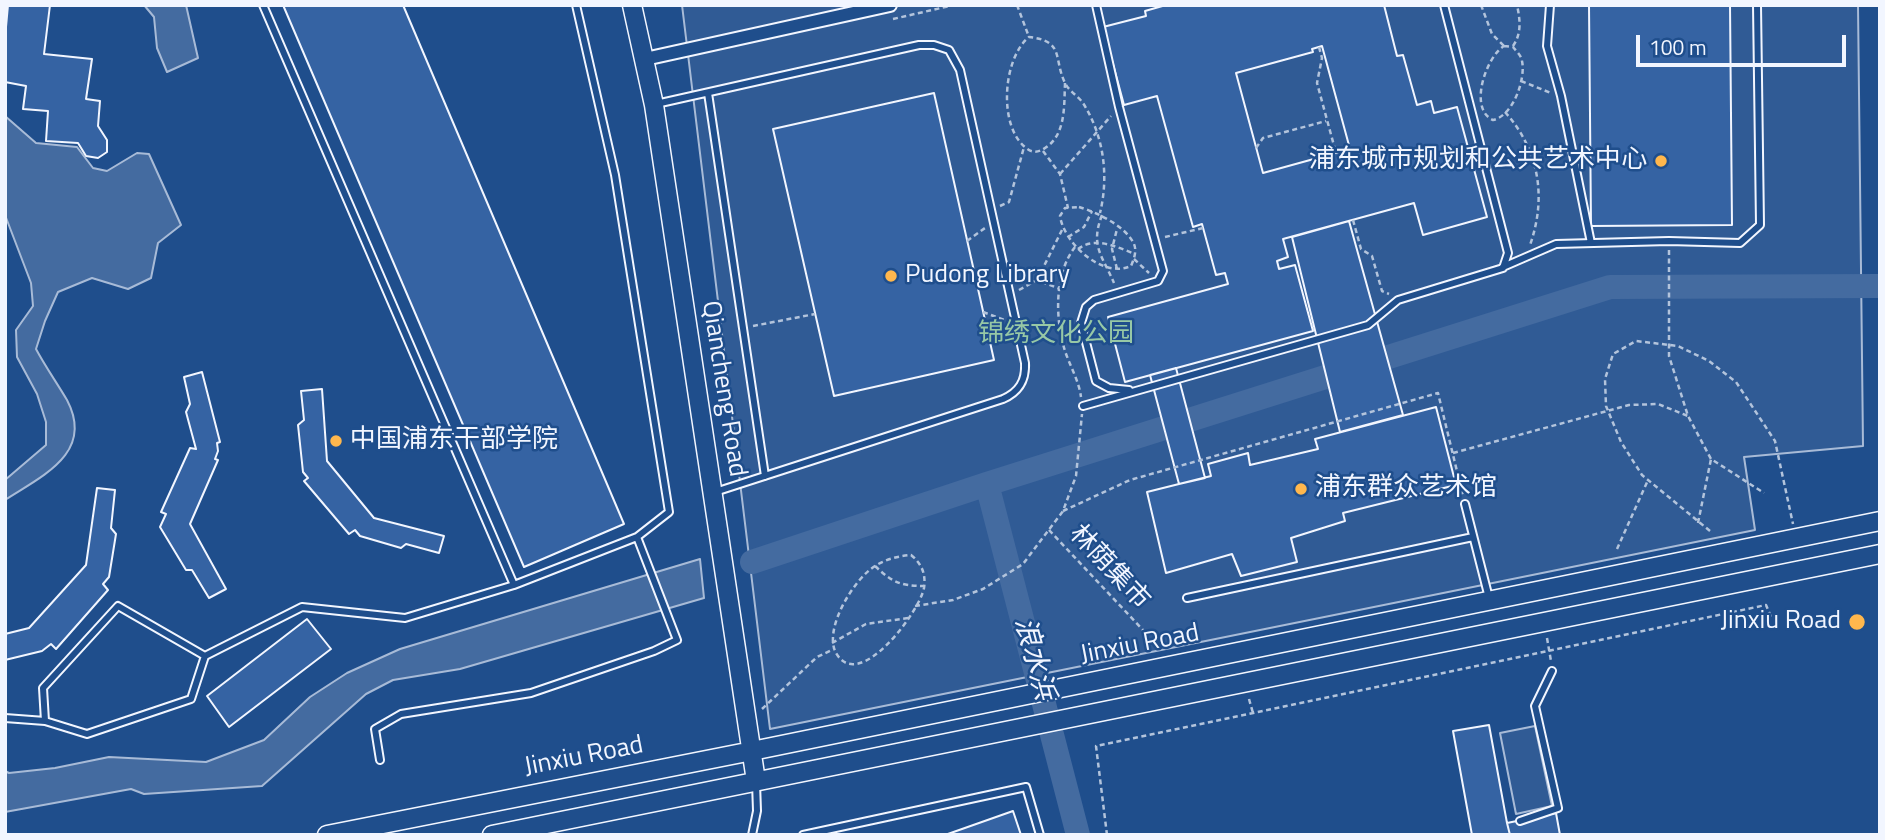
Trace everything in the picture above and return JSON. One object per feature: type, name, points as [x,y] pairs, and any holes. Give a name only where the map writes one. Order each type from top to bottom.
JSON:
[{"type":"main road","name":"Qiancheng Road","points":[[632,5],[654,105],[756,781]]},
{"type":"main road","name":"Jinxiu Road","points":[[327,835],[1880,521]]},
{"type":"main road","points":[[492,835],[1880,554]]},
{"type":"street","points":[[645,59],[890,5]]},
{"type":"lane","points":[[264,5],[514,585]]},
{"type":"lane","points":[[5,718],[45,721],[87,734],[191,699],[205,656],[302,607],[405,618],[514,585],[637,537],[669,512],[615,175],[576,5]]},
{"type":"lane","points":[[1096,5],[1119,107],[1163,271],[1158,281],[1094,300],[1086,307],[1081,323],[1096,381],[1109,388],[1134,391]]},
{"type":"lane","points":[[1444,5],[1508,253],[1503,268]]},
{"type":"lane","points":[[1550,5],[1547,46],[1561,96],[1591,243]]},
{"type":"lane","points":[[1083,405],[1368,325],[1398,300],[1503,268],[1556,244],[1670,241],[1740,243],[1760,225],[1757,5]]},
{"type":"lane","points":[[654,105],[919,46],[934,45],[945,48],[953,54],[960,70],[1025,370],[1020,386],[1009,396],[713,493]]},
{"type":"lane","points":[[708,93],[765,476]]},
{"type":"lane","points":[[1465,505],[1489,600]]},
{"type":"lane","points":[[380,760],[374,729],[401,714],[531,692],[654,651],[677,640],[637,537]]},
{"type":"lane","points":[[1187,598],[1473,537]]},
{"type":"lane","points":[[45,721],[43,688],[118,606],[205,656]]},
{"type":"lane","points":[[1520,821],[1558,807],[1535,706],[1552,671]]},
{"type":"lane","points":[[752,835],[757,811],[756,781]]},
{"type":"lane","points":[[803,835],[1026,787],[1040,835]]},
{"type":"path","points":[[1017,5],[1029,37]]},
{"type":"path","points":[[1481,5],[1492,34],[1504,46],[1513,47],[1522,58],[1521,81],[1505,113],[1499,119],[1489,118],[1484,114],[1481,98],[1487,71],[1498,50],[1504,46]]},
{"type":"path","points":[[1513,47],[1518,40],[1520,29],[1517,5]]},
{"type":"path","points":[[1029,37],[1051,42],[1057,53],[1065,83],[1063,117],[1055,140],[1042,151],[1032,152],[1024,147],[1015,135],[1008,113],[1007,85],[1017,54],[1029,37]]},
{"type":"path","points":[[1320,47],[1322,58],[1317,83],[1336,153]]},
{"type":"path","points":[[1521,81],[1561,96]]},
{"type":"path","points":[[1065,83],[1082,103],[1100,142],[1105,171],[1096,243],[1097,251],[1118,293]]},
{"type":"path","points":[[1060,174],[1119,107]]},
{"type":"path","points":[[1505,113],[1526,140],[1535,167],[1538,208],[1534,233],[1525,258]]},
{"type":"path","points":[[1256,148],[1263,138],[1327,121]]},
{"type":"path","points":[[991,210],[1009,202],[1024,147]]},
{"type":"path","points":[[1042,151],[1060,174],[1068,208]]},
{"type":"path","points":[[1079,207],[1092,211],[1101,214],[1134,244],[1135,256],[1130,266],[1107,269],[1077,248],[1062,230],[1060,216],[1065,208],[1079,207]]},
{"type":"path","points":[[1068,237],[1084,227],[1092,211]]},
{"type":"path","points":[[1353,220],[1361,249],[1372,256],[1382,290],[1398,300]]},
{"type":"path","points":[[967,241],[993,222]]},
{"type":"path","points":[[1117,269],[1112,245],[1118,228]]},
{"type":"path","points":[[1134,244],[1203,228]]},
{"type":"path","points":[[1010,296],[1037,280],[1062,230]]},
{"type":"path","points":[[1670,241],[1669,356],[1688,416],[1712,459],[1764,493]]},
{"type":"path","points":[[915,606],[953,600],[984,589],[1023,564],[1063,511],[1076,476],[1083,405],[1081,392],[1064,348],[1059,320],[1064,265],[1077,248],[1084,244],[1112,245],[1135,256],[1158,281]]},
{"type":"path","points":[[1037,280],[1060,289]]},
{"type":"path","points":[[983,312],[1016,325]]},
{"type":"path","points":[[743,328],[815,314]]},
{"type":"path","points":[[1710,531],[1648,480],[1621,442],[1608,410],[1605,379],[1613,354],[1636,341],[1678,345],[1709,361],[1736,382],[1775,441],[1785,479],[1795,538]]},
{"type":"path","points":[[1063,511],[1130,480],[1438,393],[1465,505]]},
{"type":"path","points":[[1453,453],[1629,405],[1658,404],[1688,416]]},
{"type":"path","points":[[1698,523],[1712,459]]},
{"type":"path","points":[[1617,549],[1648,480]]},
{"type":"path","name":"林荫集市","points":[[1049,530],[1143,630]]},
{"type":"path","points":[[911,555],[920,562],[924,586],[908,618],[889,645],[877,656],[855,664],[845,662],[838,656],[832,643],[833,631],[843,603],[861,578],[875,566],[899,556],[911,555]]},
{"type":"path","points":[[875,566],[888,579],[899,584],[924,586]]},
{"type":"path","points":[[1762,595],[1771,617]]},
{"type":"path","points":[[1107,835],[1096,746],[1766,605]]},
{"type":"path","points":[[832,643],[866,624],[908,618]]},
{"type":"path","points":[[749,722],[817,657],[834,649]]},
{"type":"path","points":[[1249,699],[1253,713]]},
{"type":"shaded area","points":[[144,5],[186,5],[198,58],[167,72],[157,48],[154,17]]},
{"type":"shaded area","name":"锦绣文化公园","points":[[682,5],[1858,5],[1863,446],[1744,457],[1755,530],[770,729]]},
{"type":"shaded area","points":[[5,116],[36,143],[77,147],[93,168],[107,171],[137,153],[149,154],[181,225],[158,243],[151,278],[128,289],[92,278],[58,292],[36,349],[67,400],[74,419],[74,435],[69,449],[60,461],[5,500],[5,480],[46,445],[46,422],[37,394],[17,357],[16,330],[33,306],[31,283],[5,215]]},
{"type":"shaded area","points":[[700,559],[704,598],[460,669],[393,680],[366,694],[262,786],[144,794],[131,789],[5,812],[5,771],[9,773],[55,768],[109,757],[206,762],[264,740],[310,697],[347,673],[400,649]]},
{"type":"shaded area","points":[[1535,726],[1552,806],[1516,814],[1500,733]]},
{"type":"building","points":[[8,5],[50,5],[44,54],[92,59],[86,99],[100,101],[98,126],[107,140],[107,152],[98,158],[86,156],[78,143],[46,141],[48,111],[23,109],[26,86],[5,82]]},
{"type":"building","points":[[283,5],[403,5],[624,524],[524,567]]},
{"type":"building","points":[[1166,5],[1384,5],[1397,56],[1403,55],[1417,105],[1431,101],[1434,113],[1457,107],[1487,217],[1423,235],[1414,203],[1283,239],[1288,257],[1277,261],[1279,269],[1295,265],[1313,331],[1125,382],[1108,317],[1228,284],[1225,273],[1216,275],[1202,224],[1193,227],[1157,96],[1124,105],[1103,27],[1146,16],[1145,11]],"holes":[[[1322,46],[1350,149],[1263,173],[1236,73],[1313,52],[1312,49]]]},
{"type":"building","name":"浦东城市规划和公共艺术中心","points":[[1589,5],[1730,5],[1732,225],[1591,226]]},
{"type":"building","name":"Pudong Library","points":[[934,93],[994,360],[834,396],[773,129]]},
{"type":"building","points":[[1349,221],[1403,415],[1340,432],[1292,237]]},
{"type":"building","points":[[1176,368],[1205,478],[1179,484],[1150,375]]},
{"type":"building","points":[[202,372],[220,442],[217,443],[215,459],[218,460],[190,524],[226,589],[209,598],[192,570],[186,570],[160,527],[166,514],[161,512],[190,448],[196,449],[186,412],[190,404],[184,377]]},
{"type":"building","points":[[322,389],[327,461],[374,518],[444,536],[439,553],[406,544],[401,548],[360,536],[355,530],[349,534],[304,481],[308,478],[303,472],[298,425],[304,420],[301,391]]},
{"type":"building","name":"浦东群众艺术馆","points":[[1436,407],[1456,485],[1343,513],[1345,521],[1291,538],[1297,562],[1241,576],[1232,554],[1166,573],[1147,492],[1211,476],[1208,464],[1248,453],[1250,465],[1318,449],[1315,439]]},
{"type":"building","points":[[97,488],[115,490],[111,528],[116,534],[109,577],[103,584],[108,590],[56,649],[51,644],[42,651],[5,660],[5,634],[29,628],[86,565]]},
{"type":"building","points":[[307,619],[331,649],[229,727],[207,696]]},
{"type":"building","points":[[1489,725],[1510,835],[1472,835],[1453,731]]},
{"type":"building","points":[[1013,811],[1021,835],[945,835]]},
{"type":"building","points":[[1556,813],[1560,835],[1510,835],[1507,823]]},
{"type":"waterway","points":[[752,562],[987,484],[1610,287],[1880,286]]},
{"type":"waterway","name":"浪水浜","points":[[987,484],[1078,835]]},
{"type":"place","name":"浦东城市规划和公共艺术中心","points":[[1661,161]]},
{"type":"place","name":"Pudong Library","points":[[891,276]]},
{"type":"place","name":"中国浦东干部学院","points":[[336,441]]},
{"type":"place","name":"浦东群众艺术馆","points":[[1301,489]]},
{"type":"place","name":"Jinxiu Road","points":[[1857,622]]}]
